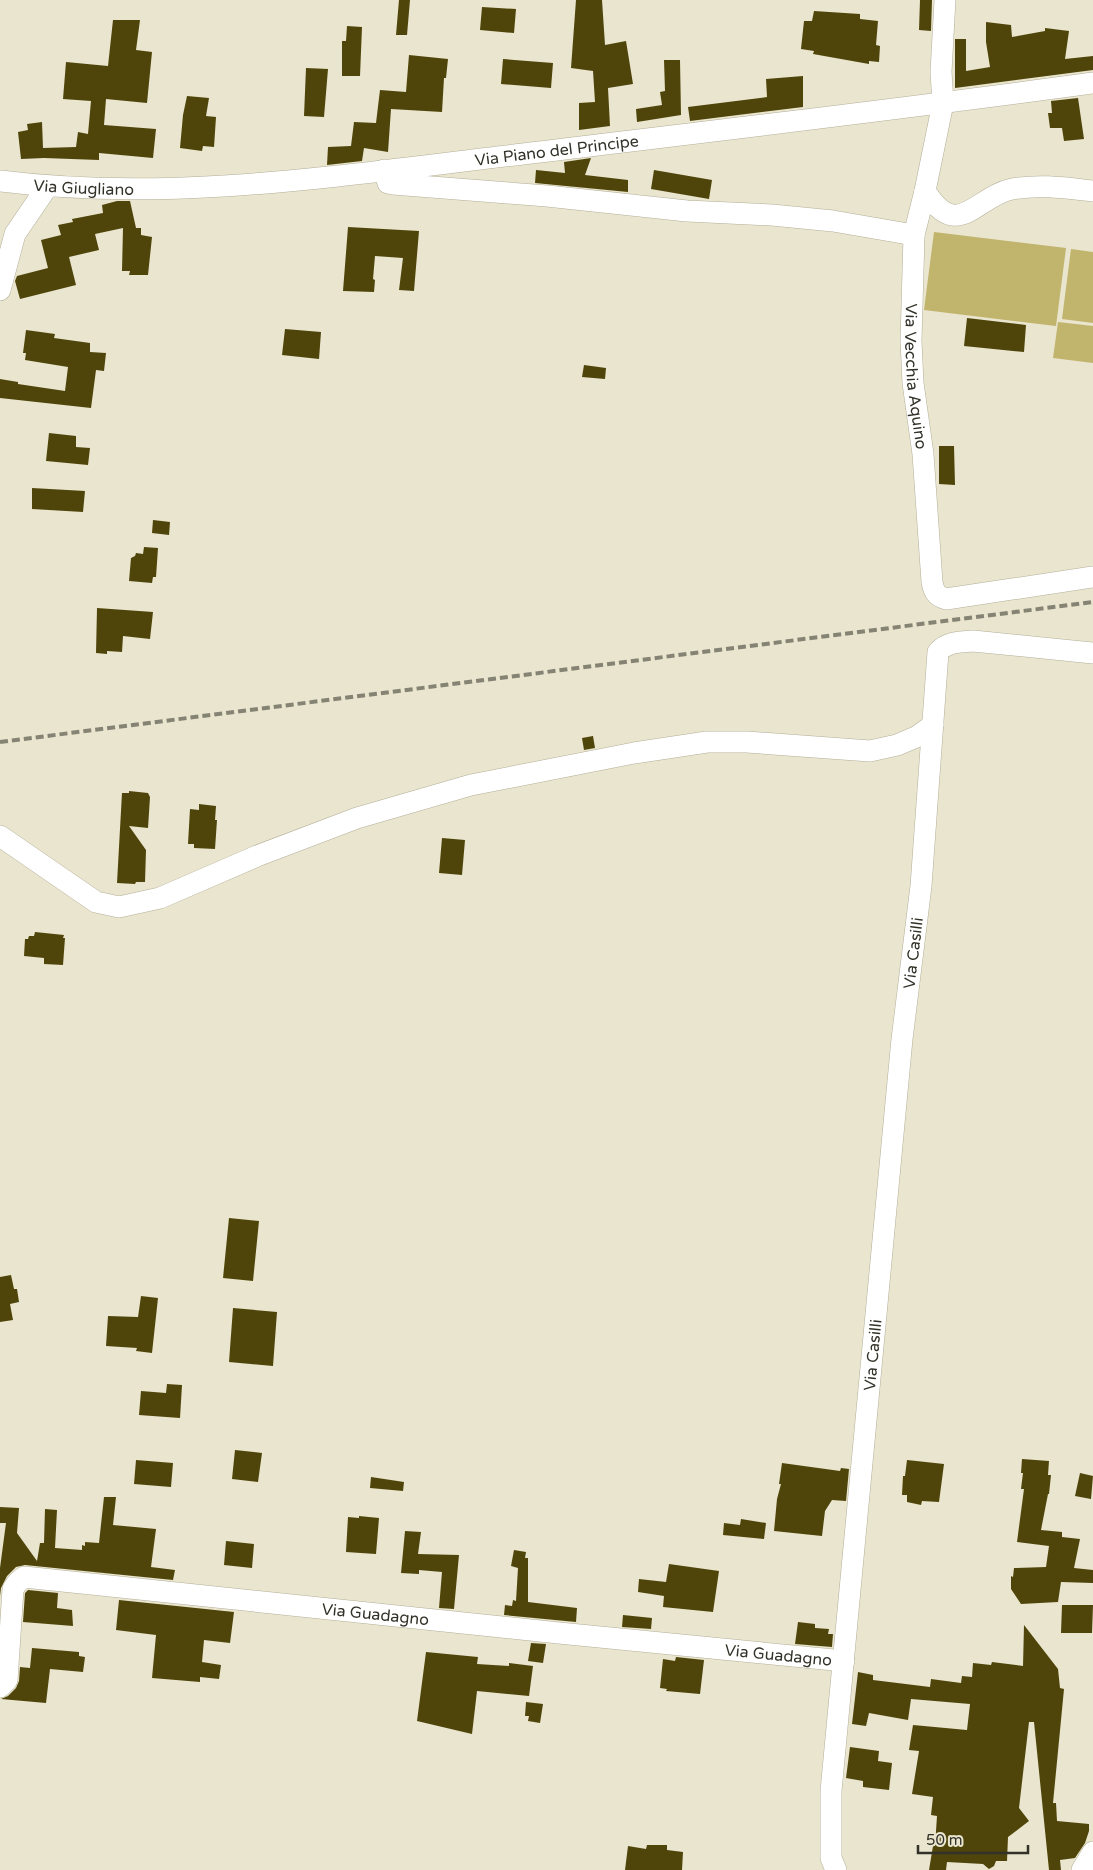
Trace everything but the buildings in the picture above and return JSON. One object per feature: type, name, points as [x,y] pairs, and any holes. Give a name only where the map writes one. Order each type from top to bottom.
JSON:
[{"type":"street","name":"Via Vecchia Aquino","points":[[945,0],[941,72],[943,103],[914,235],[911,341],[913,375],[923,454],[934,591],[938,596],[946,599],[1093,578]]},
{"type":"street","name":"Via Piano del Principe","points":[[168,189],[282,182],[943,103],[1093,83]]},
{"type":"street","points":[[384,170],[388,183],[393,184],[547,196],[687,211],[816,220],[914,235]]},
{"type":"street","name":"Via Giugliano","points":[[0,181],[47,186],[168,189]]},
{"type":"street","points":[[0,290],[15,234],[47,186]]},
{"type":"street","points":[[925,191],[940,211],[950,214],[964,214],[1004,191],[1015,189],[1047,186],[1093,191]]},
{"type":"street","name":"Via Casilli","points":[[836,1870],[831,1858],[831,1791],[902,1039],[921,886],[938,652],[944,645],[972,641],[1093,653]]},
{"type":"street","points":[[0,836],[96,902],[118,907],[160,898],[257,856],[357,818],[471,785],[634,753],[707,742],[747,742],[870,751],[897,745],[916,737],[934,725]]},
{"type":"street","name":"Via Guadagno","points":[[0,1687],[7,1680],[13,1589],[16,1582],[24,1577],[844,1661]]},
{"type":"street","points":[[1082,1870],[1093,1852]]},
{"type":"shaded area","points":[[934,232],[1066,248],[1056,326],[924,310]]},
{"type":"shaded area","points":[[1071,249],[1093,252],[1093,323],[1062,319]]},
{"type":"shaded area","points":[[1058,322],[1093,326],[1093,363],[1053,358]]},
{"type":"railway","points":[[0,742],[1093,602]]}]
